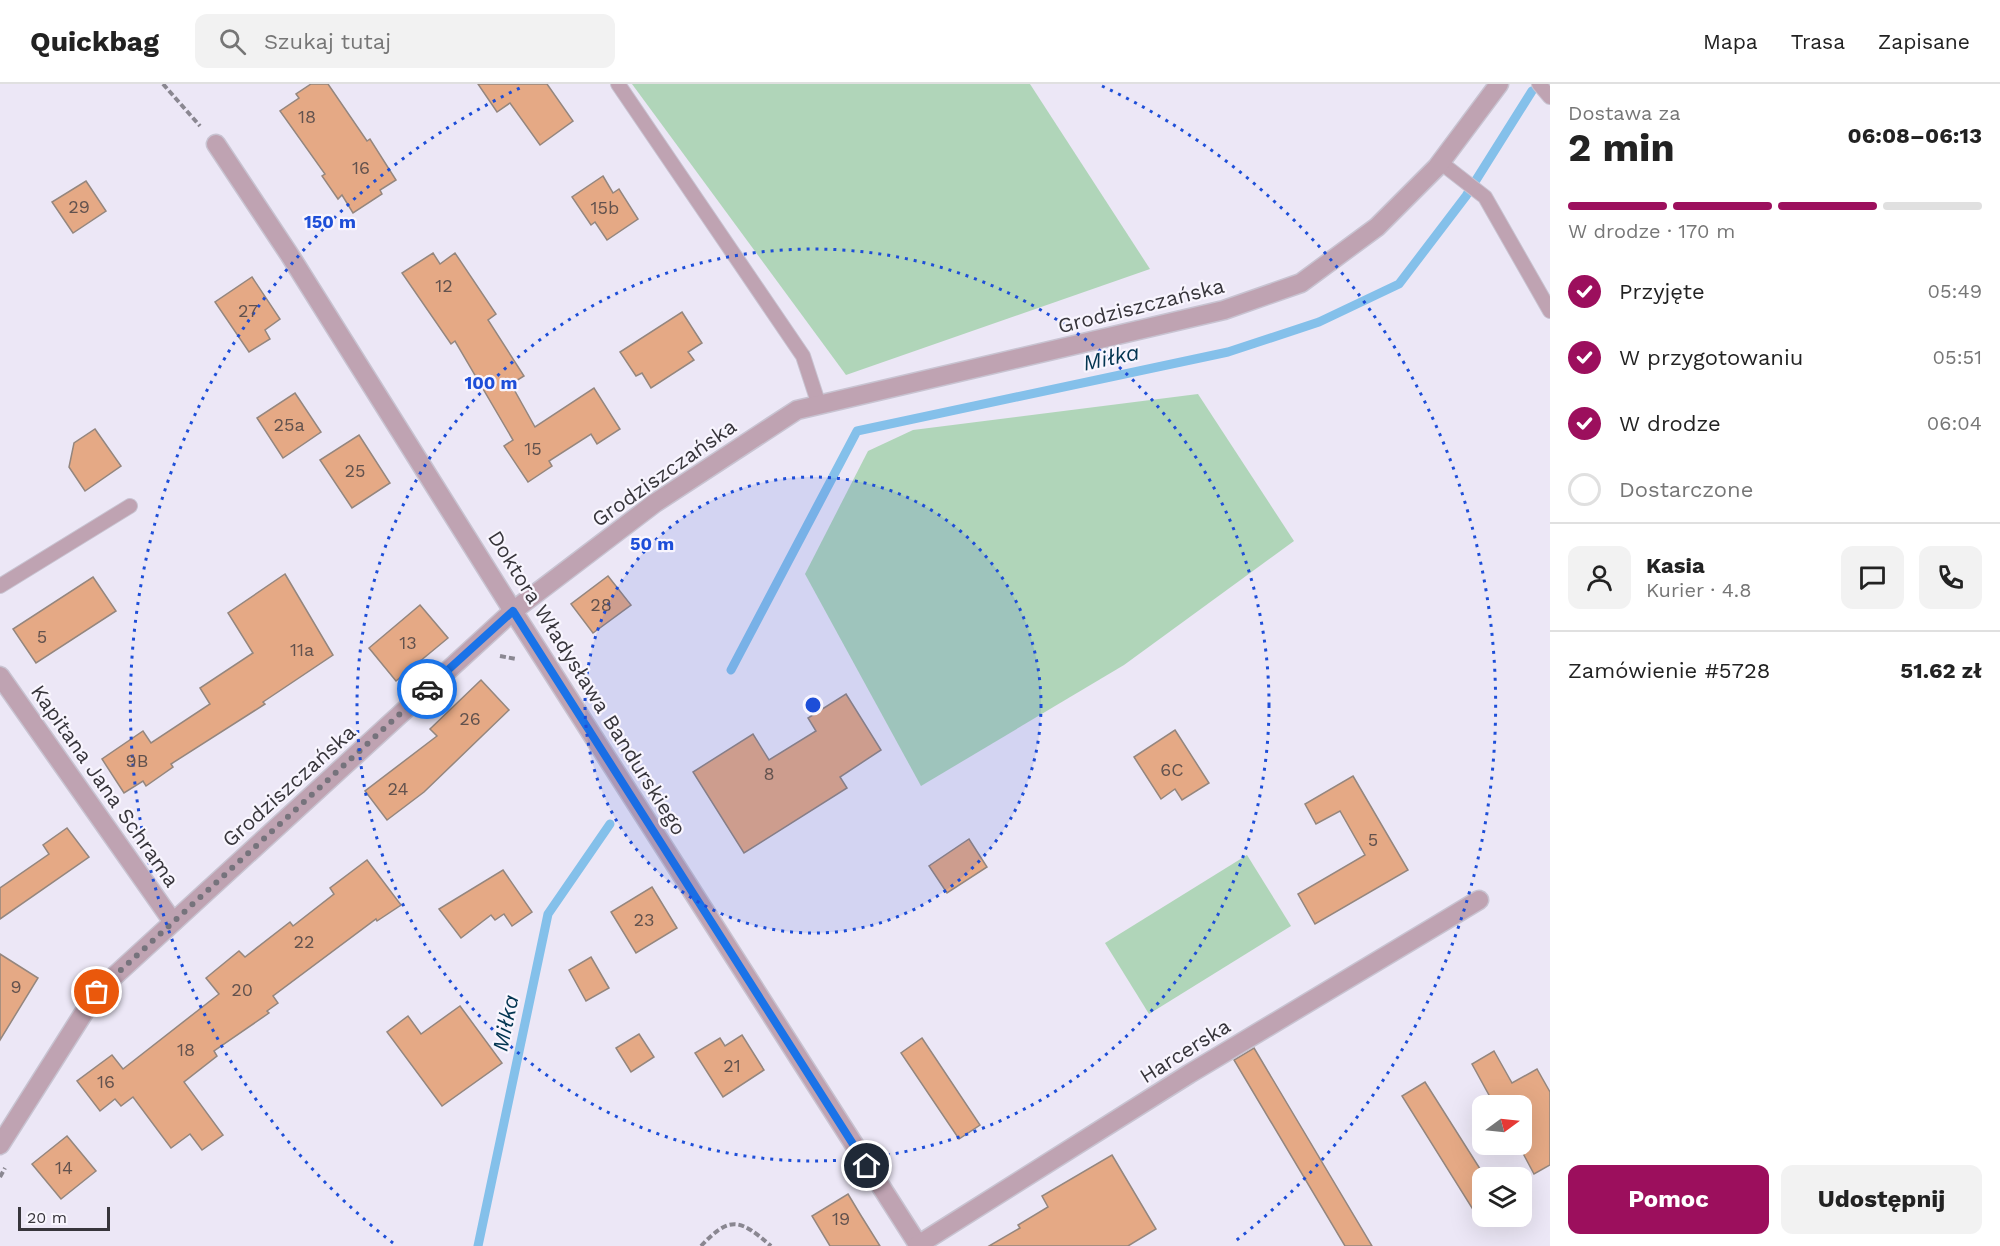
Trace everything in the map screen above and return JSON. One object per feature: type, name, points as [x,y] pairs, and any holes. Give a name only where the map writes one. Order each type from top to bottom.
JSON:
[{"type":"street","name":"Grodziszczańska","points":[[0,1145],[97,992],[513,611],[655,503],[797,411],[1224,310],[1301,283],[1377,227],[1440,162],[1498,84]]},
{"type":"street","name":"Doktora Władysława Bandurskiego","points":[[216,144],[289,254],[513,611],[918,1245]]},
{"type":"street","name":"Kapitana Jana Schrama","points":[[0,676],[173,922]]},
{"type":"street","name":"Harcerska","points":[[918,1245],[1189,1074],[1479,900]]},
{"type":"lane","points":[[618,84],[803,357],[819,405]]},
{"type":"lane","points":[[1539,84],[1550,97]]},
{"type":"lane","points":[[1440,162],[1485,197],[1550,312]]},
{"type":"lane","points":[[0,586],[130,506]]},
{"type":"path","points":[[162,84],[216,144]]},
{"type":"path","points":[[492,659],[499,656],[516,659]]},
{"type":"path","points":[[0,1177],[5,1167]]},
{"type":"path","points":[[701,1246],[717,1230],[736,1224],[745,1226],[771,1246]]},
{"type":"green space","points":[[632,84],[1030,84],[1150,269],[846,375]]},
{"type":"green space","points":[[1198,394],[1294,541],[1124,665],[921,786],[805,574],[868,451],[913,430]]},
{"type":"green space","points":[[1247,855],[1291,926],[1149,1014],[1105,943]]},
{"type":"building","points":[[311,84],[328,84],[367,141],[370,139],[396,180],[380,190],[382,194],[353,213],[342,195],[338,199],[322,176],[325,174],[280,111],[299,98],[296,94]]},
{"type":"building","points":[[478,84],[547,84],[573,121],[540,145],[510,103],[497,112]]},
{"type":"building","points":[[603,176],[613,193],[619,189],[638,219],[607,240],[595,222],[591,225],[572,197]]},
{"type":"building","points":[[86,181],[106,211],[73,233],[52,202]]},
{"type":"building","points":[[433,253],[440,264],[455,253],[496,314],[488,320],[524,376],[511,384],[535,427],[594,388],[620,429],[597,444],[591,434],[549,461],[552,466],[528,482],[504,446],[513,440],[455,341],[451,344],[402,273]]},
{"type":"building","points":[[252,277],[280,319],[265,330],[270,339],[249,352],[215,302]]},
{"type":"building","points":[[682,312],[702,343],[688,352],[694,360],[651,388],[642,373],[636,376],[620,352]]},
{"type":"building","points":[[295,393],[321,432],[283,458],[257,418]]},
{"type":"building","points":[[95,429],[121,466],[85,491],[69,467],[74,443]]},
{"type":"building","points":[[359,435],[390,483],[352,508],[320,460]]},
{"type":"building","points":[[285,574],[333,655],[263,702],[265,704],[171,764],[173,767],[146,786],[143,781],[124,793],[102,759],[143,731],[151,743],[210,704],[200,688],[253,653],[228,613]]},
{"type":"building","points":[[608,576],[631,605],[593,633],[571,604]]},
{"type":"building","points":[[93,577],[116,611],[36,663],[13,629]]},
{"type":"building","points":[[420,605],[448,638],[396,681],[369,648]]},
{"type":"building","points":[[481,680],[509,710],[424,792],[387,820],[365,791],[437,736],[430,729]]},
{"type":"building","points":[[846,694],[881,750],[840,777],[847,788],[744,853],[693,772],[753,734],[769,760],[816,731],[808,718]]},
{"type":"building","points":[[1175,730],[1209,783],[1182,800],[1175,789],[1161,799],[1134,757]]},
{"type":"building","points":[[1353,776],[1408,870],[1315,924],[1298,894],[1365,855],[1340,811],[1316,824],[1305,804]]},
{"type":"building","points":[[67,828],[89,857],[0,919],[0,888],[49,854],[43,845]]},
{"type":"building","points":[[969,839],[987,867],[947,893],[929,866]]},
{"type":"building","points":[[367,860],[401,905],[377,921],[376,919],[273,996],[278,1003],[267,1011],[269,1013],[214,1051],[217,1056],[184,1082],[223,1135],[202,1150],[190,1134],[171,1148],[133,1097],[121,1106],[115,1099],[100,1111],[77,1081],[112,1055],[123,1069],[219,994],[206,978],[239,951],[245,957],[290,922],[293,926],[334,894],[330,888]]},
{"type":"building","points":[[503,870],[532,912],[512,926],[504,914],[495,920],[491,915],[461,938],[439,909]]},
{"type":"building","points":[[652,887],[677,928],[636,953],[611,912]]},
{"type":"building","points":[[0,954],[38,978],[0,1040]]},
{"type":"building","points":[[591,957],[609,988],[586,1001],[569,970]]},
{"type":"building","points":[[460,1006],[502,1063],[442,1106],[387,1032],[408,1016],[421,1034]]},
{"type":"building","points":[[639,1034],[654,1057],[631,1072],[616,1048]]},
{"type":"building","points":[[742,1035],[764,1070],[723,1097],[695,1053],[720,1038],[725,1046]]},
{"type":"building","points":[[922,1038],[980,1125],[959,1139],[901,1053]]},
{"type":"building","points":[[1254,1048],[1372,1246],[1345,1246],[1234,1060]]},
{"type":"building","points":[[1494,1051],[1512,1083],[1537,1069],[1550,1092],[1550,1165],[1534,1174],[1524,1155],[1532,1155],[1532,1095],[1489,1095],[1472,1064]]},
{"type":"building","points":[[1425,1082],[1479,1167],[1472,1167],[1472,1208],[1402,1096]]},
{"type":"building","points":[[67,1136],[96,1171],[61,1199],[32,1164]]},
{"type":"building","points":[[1112,1155],[1156,1229],[1128,1246],[989,1246],[1020,1228],[1018,1225],[1048,1207],[1042,1196]]},
{"type":"building","points":[[848,1194],[880,1246],[830,1246],[812,1216]]},
{"type":"waterway","name":"Miłka","points":[[731,670],[857,431],[1228,352],[1319,322],[1399,284],[1466,196],[1532,91]]},
{"type":"waterway","name":"Miłka","points":[[478,1246],[548,914],[610,824]]},
{"type":"way so far","points":[[97,992],[427,689]]},
{"type":"route","points":[[427,689],[513,611],[867,1166]]}]
